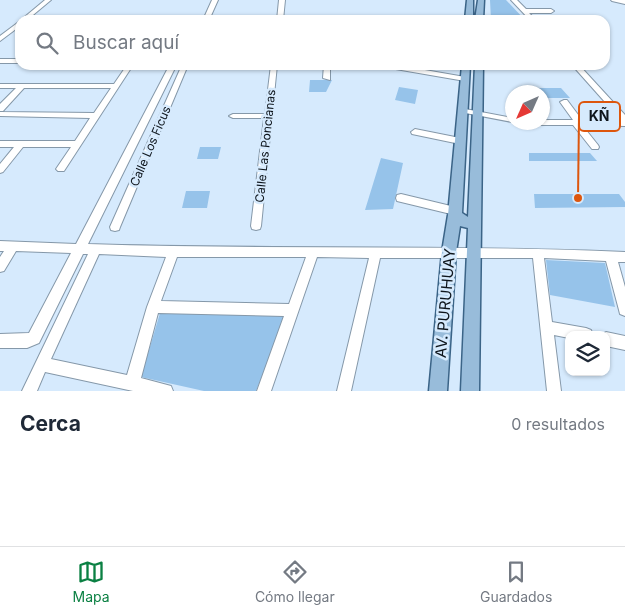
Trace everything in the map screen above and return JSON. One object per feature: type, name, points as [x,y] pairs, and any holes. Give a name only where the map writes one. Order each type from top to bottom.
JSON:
[{"type":"main road","points":[[469,15],[470,0]]},
{"type":"main road","points":[[480,0],[480,15]]},
{"type":"main road","name":"AV. PURUHUAY","points":[[438,391],[449,252],[455,213],[466,70]]},
{"type":"main road","name":"AV. PURUHUAY","points":[[470,391],[479,70]]},
{"type":"main road","points":[[455,213],[464,222],[475,221]]},
{"type":"street","points":[[30,15],[48,0]]},
{"type":"street","points":[[208,15],[215,0]]},
{"type":"street","points":[[280,15],[282,0]]},
{"type":"street","points":[[514,0],[529,15]]},
{"type":"street","points":[[614,0],[625,2]]},
{"type":"street","points":[[525,11],[551,11]]},
{"type":"street","points":[[0,39],[15,27]]},
{"type":"street","points":[[0,66],[3,61]]},
{"type":"street","points":[[61,169],[126,70]]},
{"type":"street","points":[[0,341],[27,341],[34,338],[171,70]]},
{"type":"street","name":"Calle Los Ficus","points":[[115,227],[183,70]]},
{"type":"street","name":"Calle Las Poncianas","points":[[256,226],[273,70]]},
{"type":"street","points":[[327,70],[327,78]]},
{"type":"street","points":[[413,70],[465,79]]},
{"type":"street","points":[[578,70],[625,122]]},
{"type":"street","points":[[0,86],[115,86]]},
{"type":"street","points":[[0,109],[22,86]]},
{"type":"street","points":[[564,102],[595,147]]},
{"type":"street","points":[[463,110],[505,119]]},
{"type":"street","points":[[0,114],[96,116]]},
{"type":"street","points":[[233,116],[268,116]]},
{"type":"street","points":[[550,122],[625,122]]},
{"type":"street","points":[[415,132],[460,141]]},
{"type":"street","points":[[0,144],[78,144]]},
{"type":"street","points":[[0,170],[21,144]]},
{"type":"street","points":[[401,198],[455,213]]},
{"type":"street","points":[[0,246],[173,252],[449,252],[538,253],[625,257]]},
{"type":"street","points":[[0,267],[13,247]]},
{"type":"street","points":[[29,391],[96,249]]},
{"type":"street","points":[[132,384],[153,307],[173,252]]},
{"type":"street","points":[[344,391],[376,252]]},
{"type":"street","points":[[264,391],[313,253]]},
{"type":"street","points":[[538,253],[554,391]]},
{"type":"street","points":[[611,257],[625,310]]},
{"type":"street","points":[[153,307],[294,310]]},
{"type":"street","points":[[547,327],[566,331]]},
{"type":"street","points":[[610,340],[625,342]]},
{"type":"street","points":[[42,364],[166,391]]},
{"type":"shaded area","points":[[490,0],[506,0],[520,15],[491,15]]},
{"type":"shaded area","points":[[310,80],[332,80],[326,92],[309,92]]},
{"type":"shaded area","points":[[399,87],[418,90],[415,104],[395,100]]},
{"type":"shaded area","points":[[550,88],[561,88],[570,98],[550,98]]},
{"type":"shaded area","points":[[200,147],[221,147],[218,159],[197,159]]},
{"type":"shaded area","points":[[529,153],[590,153],[597,161],[529,161]]},
{"type":"shaded area","points":[[381,158],[403,163],[393,209],[365,210]]},
{"type":"shaded area","points":[[186,191],[210,191],[207,208],[182,208]]},
{"type":"shaded area","points":[[534,194],[619,194],[625,202],[625,207],[535,208]]},
{"type":"shaded area","points":[[546,260],[605,263],[615,307],[550,295]]},
{"type":"shaded area","points":[[160,313],[286,316],[256,391],[204,391],[141,377]]},
{"type":"place","name":"KÑ","points":[[578,198]]}]
